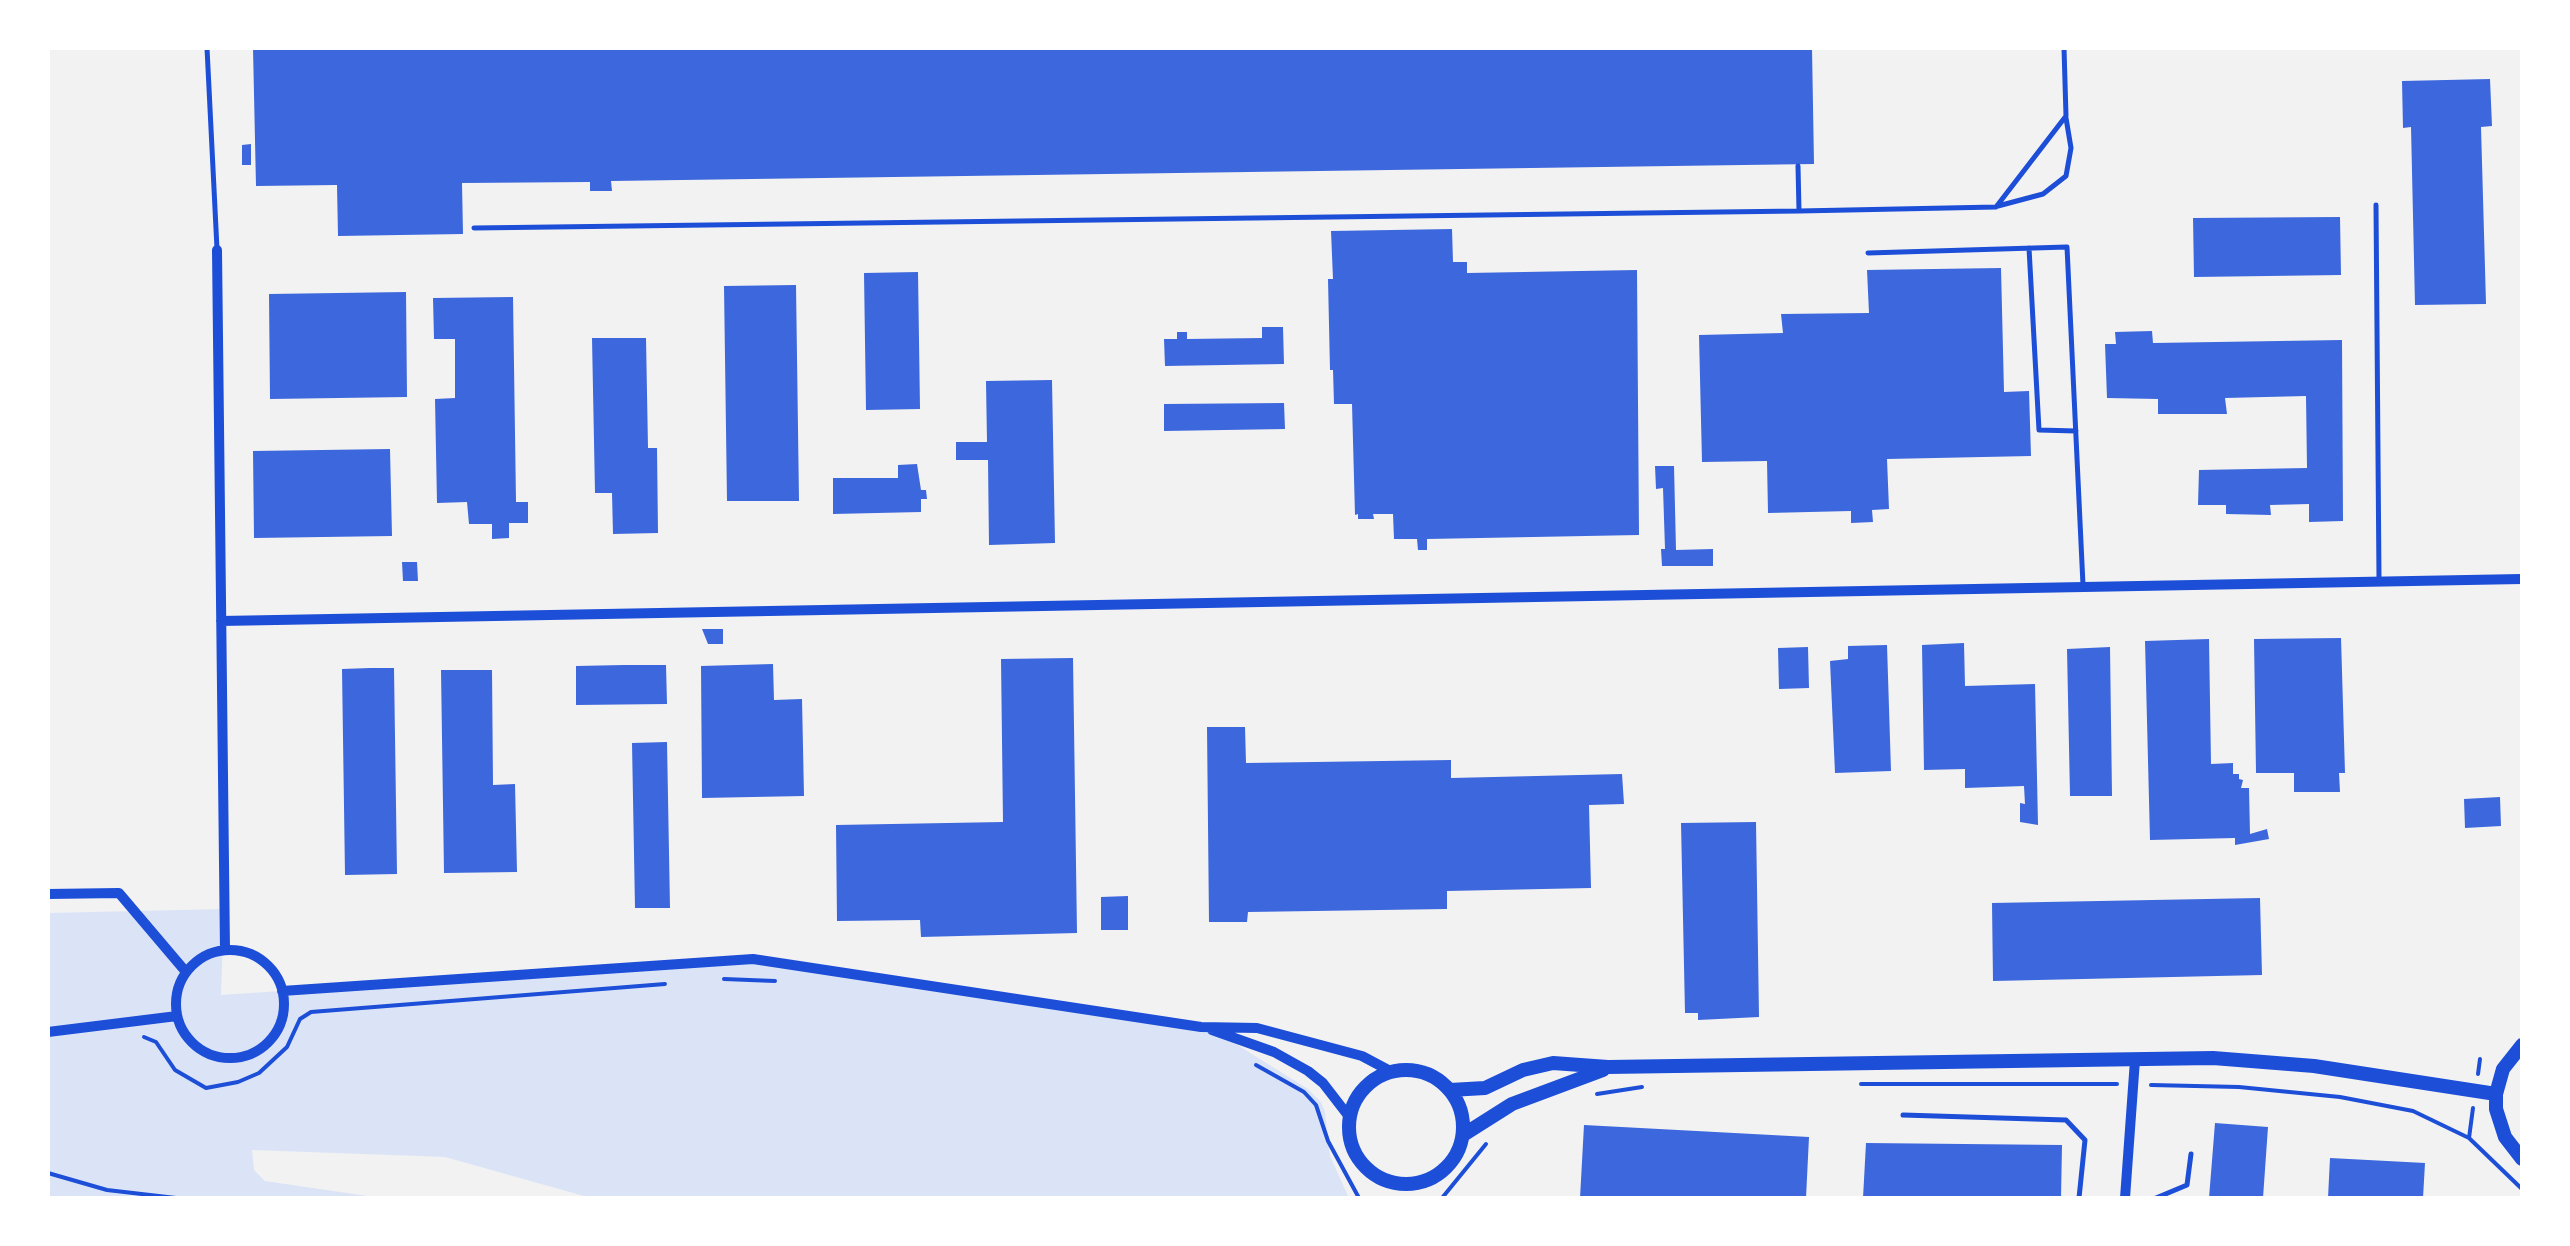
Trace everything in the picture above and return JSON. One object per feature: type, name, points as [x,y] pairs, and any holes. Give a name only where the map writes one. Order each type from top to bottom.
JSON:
[{"type":"street","points":[[217,250],[225,950]]},
{"type":"street","points":[[221,621],[2522,580]]},
{"type":"street","points":[[48,894],[119,893],[186,972]]},
{"type":"street","points":[[225,950],[238,950],[261,960],[278,979],[282,991],[280,1022],[263,1046],[249,1054],[219,1057],[192,1042],[177,1016],[176,1000],[186,972],[196,961],[225,950]]},
{"type":"street","points":[[282,991],[753,959],[1202,1027],[1256,1028],[1362,1056],[1392,1072],[1428,1074],[1450,1090],[1464,1119],[1463,1135],[1452,1162],[1443,1172],[1397,1191],[1364,1167],[1351,1144],[1353,1106],[1366,1086],[1392,1072]]},
{"type":"street","points":[[48,1032],[177,1016]]},
{"type":"street","points":[[1202,1027],[1274,1052],[1308,1071],[1323,1083],[1350,1118]]},
{"type":"street","points":[[2522,1044],[2504,1069],[2496,1094],[2499,1123],[2522,1159]]},
{"type":"street","points":[[1450,1090],[1485,1088],[1537,1065],[1608,1068],[2213,1058],[2264,1061],[2496,1094]]},
{"type":"street","points":[[2126,1198],[2135,1060]]},
{"type":"street","points":[[1463,1135],[1512,1104],[1608,1068]]},
{"type":"lane","points":[[208,48],[217,250]]},
{"type":"lane","points":[[474,228],[1996,207],[2043,194],[2066,176],[2071,148],[2064,48]]},
{"type":"lane","points":[[1996,207],[2066,116]]},
{"type":"lane","points":[[1798,166],[1799,212]]},
{"type":"lane","points":[[2376,205],[2379,582]]},
{"type":"lane","points":[[1868,253],[2067,247],[2083,585]]},
{"type":"lane","points":[[2029,248],[2038,430],[2076,430]]},
{"type":"lane","points":[[1902,1115],[2066,1120],[2085,1140],[2080,1198]]},
{"type":"lane","points":[[2156,1198],[2187,1185],[2191,1154]]},
{"type":"path","points":[[722,979],[781,981]]},
{"type":"path","points":[[136,1034],[156,1042],[175,1070],[206,1088],[238,1082],[259,1072],[287,1046],[300,1019],[311,1012],[673,983]]},
{"type":"path","points":[[1248,1062],[1304,1092],[1316,1105],[1328,1141],[1358,1198]]},
{"type":"path","points":[[1846,1084],[2113,1084]]},
{"type":"path","points":[[1596,1094],[1650,1085]]},
{"type":"path","points":[[2144,1085],[2239,1087],[2340,1097],[2413,1111],[2469,1138],[2522,1189]]},
{"type":"path","points":[[2469,1138],[2472,1122]]},
{"type":"path","points":[[1442,1198],[1488,1142]]},
{"type":"path","points":[[48,1173],[107,1190],[176,1198]]},
{"type":"shaded area","points":[[224,909],[221,995],[753,959],[1204,1024],[1308,1089],[1321,1102],[1330,1156],[1349,1198],[591,1198],[445,1157],[252,1150],[254,1170],[265,1181],[381,1198],[48,1198],[48,913]]},
{"type":"building","points":[[253,48],[1812,48],[1814,164],[611,181],[612,191],[590,191],[590,182],[462,183],[463,234],[338,236],[337,185],[256,186]]},
{"type":"building","points":[[2490,79],[2492,126],[2481,127],[2486,304],[2415,305],[2411,127],[2403,128],[2402,81]]},
{"type":"building","points":[[251,144],[251,165],[242,165],[242,145]]},
{"type":"building","points":[[2340,217],[2341,275],[2194,277],[2193,218]]},
{"type":"building","points":[[1452,229],[1453,262],[1467,262],[1467,273],[1637,270],[1639,535],[1427,539],[1427,550],[1418,550],[1417,539],[1394,539],[1393,514],[1373,514],[1374,519],[1358,519],[1355,515],[1352,404],[1334,404],[1330,370],[1331,231]]},
{"type":"building","points":[[2001,268],[2004,392],[2029,391],[2031,456],[1887,459],[1889,509],[1872,510],[1873,522],[1851,523],[1851,511],[1768,513],[1767,461],[1702,462],[1699,335],[1783,333],[1781,314],[1869,313],[1867,270]]},
{"type":"building","points":[[918,272],[920,409],[866,410],[864,273]]},
{"type":"building","points":[[796,285],[799,501],[727,501],[724,286]]},
{"type":"building","points":[[406,292],[407,397],[270,399],[269,294]]},
{"type":"building","points":[[513,297],[516,502],[528,502],[528,523],[509,523],[509,538],[492,539],[492,524],[469,524],[467,502],[437,503],[435,399],[455,398],[455,339],[434,339],[433,298]]},
{"type":"building","points":[[1262,327],[1283,327],[1284,364],[1165,366],[1164,339],[1177,339],[1177,332],[1187,332],[1187,339],[1262,338]]},
{"type":"building","points":[[2152,331],[2153,343],[2342,340],[2343,521],[2309,522],[2309,504],[2270,505],[2271,515],[2226,514],[2226,505],[2198,505],[2199,470],[2307,468],[2306,396],[2225,398],[2227,414],[2158,414],[2158,399],[2107,398],[2105,344],[2116,344],[2115,332]]},
{"type":"building","points":[[592,338],[646,338],[648,448],[657,448],[658,533],[613,534],[612,493],[595,493]]},
{"type":"building","points":[[1052,380],[1055,543],[989,545],[988,460],[956,460],[956,442],[987,442],[986,381]]},
{"type":"building","points":[[1284,403],[1285,429],[1164,431],[1164,404]]},
{"type":"building","points":[[390,449],[392,536],[254,538],[253,451]]},
{"type":"building","points":[[917,464],[921,490],[926,490],[927,499],[921,499],[921,512],[833,514],[833,478],[898,478],[898,465]]},
{"type":"building","points":[[1655,466],[1674,466],[1676,550],[1713,549],[1713,566],[1662,566],[1663,488],[1656,489]]},
{"type":"building","points":[[402,562],[417,562],[418,581],[403,581]]},
{"type":"building","points":[[702,629],[723,629],[723,644],[708,644]]},
{"type":"building","points":[[2341,638],[2345,773],[2339,773],[2340,792],[2294,792],[2294,773],[2256,773],[2254,639]]},
{"type":"building","points":[[2209,639],[2211,764],[2233,763],[2233,774],[2239,774],[2243,780],[2241,788],[2249,788],[2250,834],[2267,829],[2269,839],[2235,845],[2235,838],[2150,840],[2145,641]]},
{"type":"building","points":[[1964,643],[1965,686],[2035,684],[2038,825],[2020,822],[2024,786],[1965,788],[1965,769],[1924,770],[1922,645]]},
{"type":"building","points":[[1887,645],[1891,771],[1835,773],[1830,661],[1848,659],[1848,646]]},
{"type":"building","points":[[1808,647],[1809,688],[1779,689],[1778,648]]},
{"type":"building","points":[[2110,647],[2112,796],[2070,796],[2067,649]]},
{"type":"building","points":[[1073,658],[1077,933],[921,937],[920,920],[837,921],[836,825],[1003,822],[1001,659]]},
{"type":"building","points":[[773,664],[774,700],[802,699],[804,796],[702,798],[701,666]]},
{"type":"building","points":[[666,665],[667,704],[576,705],[576,666]]},
{"type":"building","points":[[394,668],[397,874],[345,875],[342,669]]},
{"type":"building","points":[[441,670],[492,670],[493,785],[515,784],[517,872],[444,873]]},
{"type":"building","points":[[1207,727],[1245,727],[1246,763],[1451,760],[1451,778],[1622,774],[1624,804],[1589,805],[1591,888],[1447,891],[1447,909],[1248,912],[1247,922],[1209,922]]},
{"type":"building","points":[[667,742],[670,908],[635,908],[632,743]]},
{"type":"building","points":[[2500,797],[2501,826],[2465,828],[2464,799]]},
{"type":"building","points":[[1756,822],[1759,1017],[1698,1020],[1698,1013],[1685,1013],[1681,823]]},
{"type":"building","points":[[1128,896],[1128,930],[1101,930],[1101,897]]},
{"type":"building","points":[[2260,898],[2262,975],[1993,981],[1992,903]]},
{"type":"building","points":[[2215,1123],[2268,1127],[2263,1198],[2209,1198]]},
{"type":"building","points":[[1584,1125],[1809,1137],[1806,1198],[1580,1198]]},
{"type":"building","points":[[1866,1143],[2062,1145],[2061,1198],[1863,1198]]},
{"type":"building","points":[[2330,1158],[2425,1163],[2423,1198],[2328,1198]]}]
